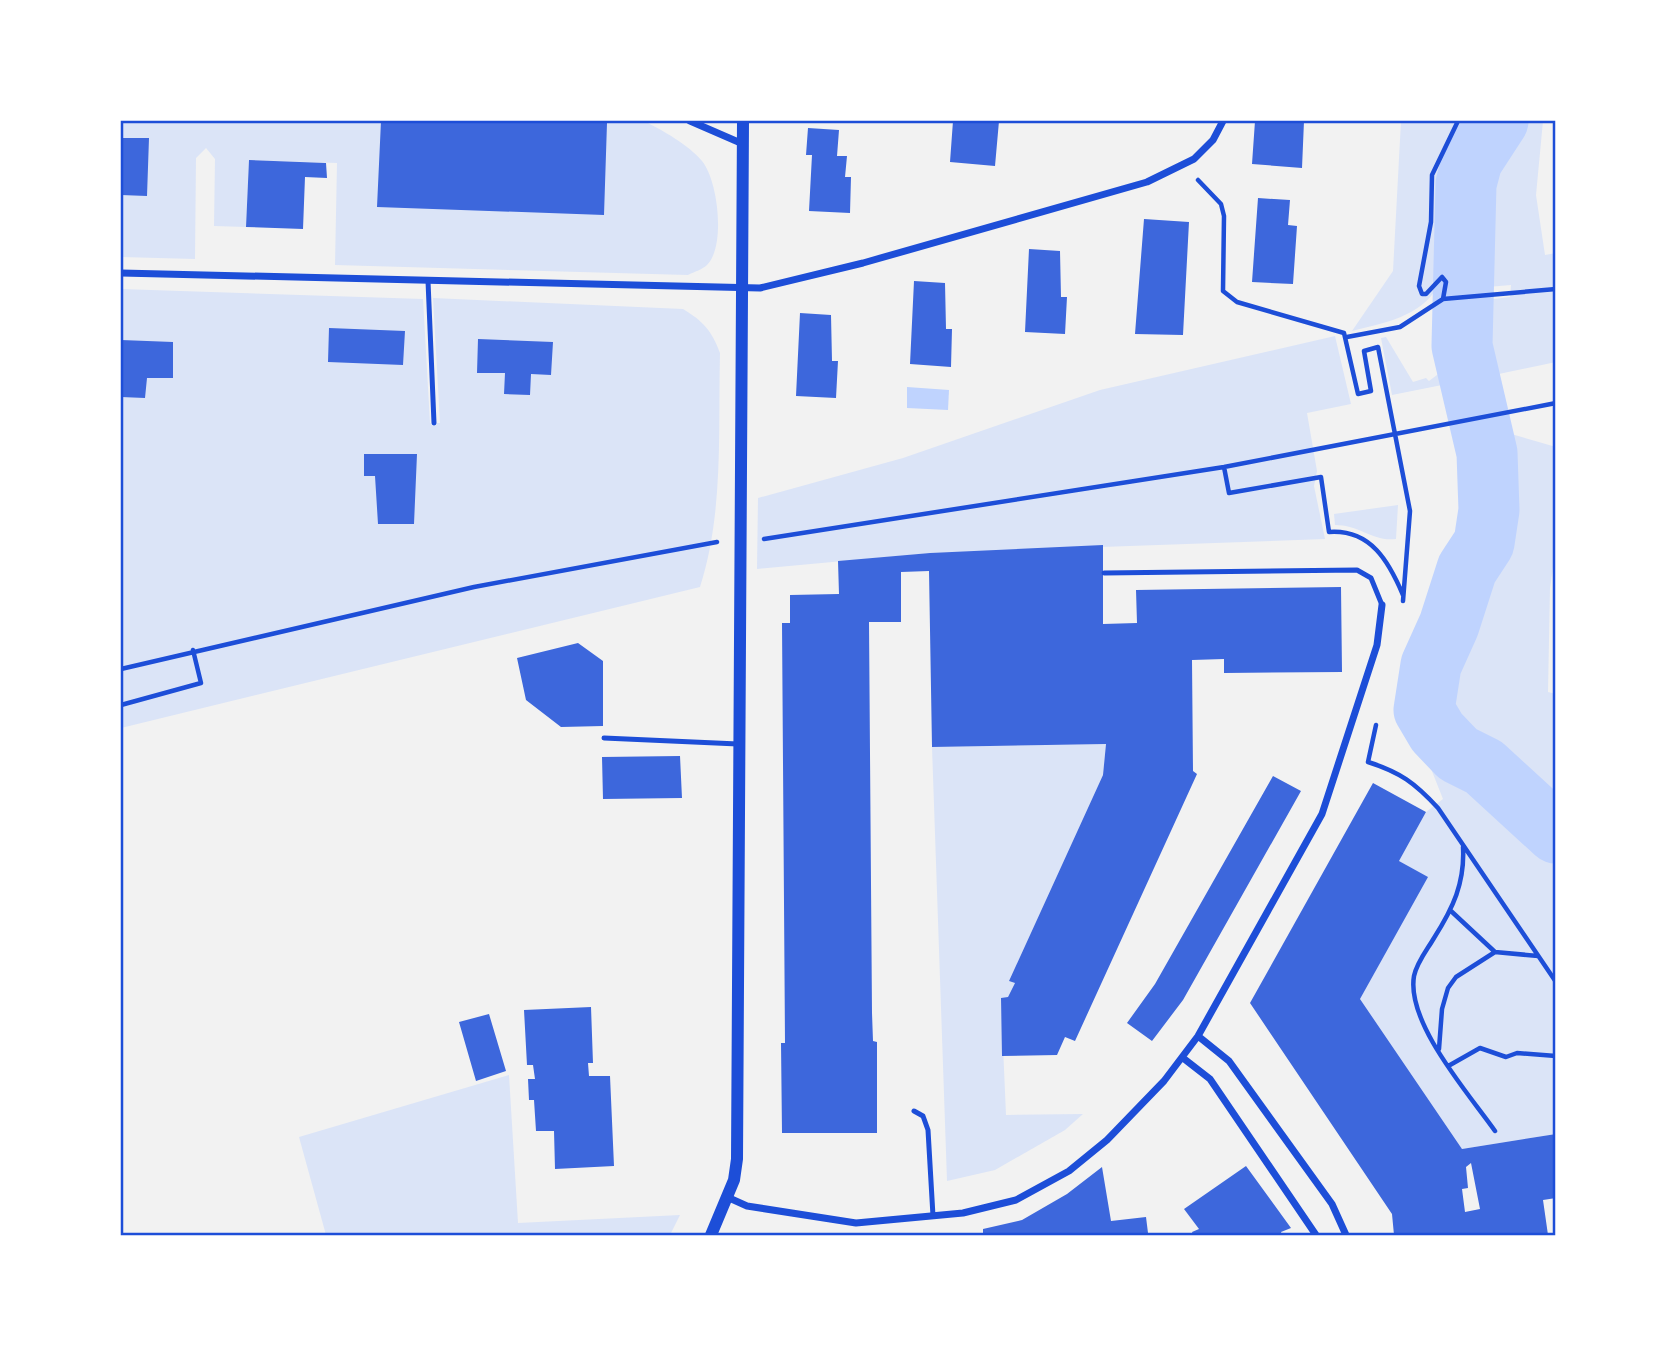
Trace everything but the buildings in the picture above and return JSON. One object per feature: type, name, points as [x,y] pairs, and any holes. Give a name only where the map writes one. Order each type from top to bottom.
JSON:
[{"type":"street","points":[[690,121],[744,145]]},
{"type":"street","points":[[711,1235],[727,1197],[737,1159],[743,121]]},
{"type":"street","points":[[121,273],[742,290],[783,284],[863,263],[1147,182],[1185,166],[1213,140],[1223,121]]},
{"type":"street","points":[[727,1197],[747,1206],[856,1223],[979,1210],[1016,1200],[1069,1171],[1133,1115],[1183,1058],[1198,1036],[1322,814],[1377,645],[1382,605]]},
{"type":"street","points":[[1198,1036],[1229,1061],[1332,1204],[1346,1235]]},
{"type":"street","points":[[1183,1058],[1210,1079],[1316,1235]]},
{"type":"lane","points":[[428,281],[434,423]]},
{"type":"lane","points":[[1104,573],[1357,570],[1371,578],[1382,605]]},
{"type":"lane","points":[[604,738],[738,744]]},
{"type":"lane","points":[[914,1111],[923,1116],[928,1130],[933,1216]]},
{"type":"path","points":[[1443,299],[1446,282],[1442,277],[1426,294],[1422,294],[1419,286],[1431,222],[1432,175],[1458,121]]},
{"type":"path","points":[[1185,166],[1221,204],[1224,216],[1223,291],[1237,302],[1333,328],[1347,337],[1400,327],[1443,299],[1556,289]]},
{"type":"path","points":[[1347,337],[1358,394],[1371,391],[1364,351],[1378,347],[1381,361],[1410,511],[1401,610]]},
{"type":"path","points":[[121,668],[192,650],[585,565],[715,541],[739,544],[1224,467],[1556,403]]},
{"type":"path","points":[[1224,467],[1229,493],[1321,477],[1329,532]]},
{"type":"path","points":[[121,705],[201,683],[192,650]]},
{"type":"path","points":[[1379,711],[1368,762],[1395,771],[1419,787],[1438,808],[1556,982]]},
{"type":"path","points":[[1463,846],[1462,879],[1451,911],[1419,962],[1413,987],[1418,1013],[1495,1131]]},
{"type":"path","points":[[1451,911],[1495,952],[1539,956]]},
{"type":"path","points":[[1439,1049],[1442,1009],[1451,982],[1495,952]]},
{"type":"path","points":[[1450,1065],[1480,1048],[1506,1057],[1517,1053],[1556,1056]]},
{"type":"shaded area","points":[[121,121],[644,121],[690,149],[708,170],[718,213],[716,243],[713,256],[707,265],[688,275],[335,265],[337,163],[249,160],[246,227],[214,226],[215,159],[206,148],[196,158],[195,259],[121,257]]},
{"type":"shaded area","points":[[1401,121],[1543,121],[1536,195],[1545,255],[1556,253],[1556,362],[1494,375],[1485,300],[1510,297],[1511,285],[1452,290],[1452,274],[1446,268],[1432,283],[1438,286],[1422,305],[1400,317],[1352,331],[1393,271]]},
{"type":"shaded area","points":[[121,289],[423,299],[430,423],[440,423],[433,298],[683,309],[706,327],[720,353],[716,501],[708,559],[700,587],[121,728]]},
{"type":"shaded area","points":[[1335,336],[1351,404],[1307,413],[1317,471],[1314,486],[1325,539],[930,553],[757,569],[758,498],[903,458],[1100,390]]},
{"type":"shaded area","points":[[1386,337],[1413,382],[1426,378],[1429,381],[1445,369],[1447,384],[1392,395],[1381,338]]},
{"type":"shaded area","points":[[1501,431],[1556,447],[1556,546],[1550,588],[1548,692],[1556,694],[1556,1134],[1462,1149],[1360,999],[1427,877],[1399,861],[1426,812],[1443,799],[1418,736],[1415,718],[1417,695],[1437,605],[1466,562]]},
{"type":"shaded area","points":[[1398,505],[1396,539],[1380,538],[1335,525],[1334,514]]},
{"type":"shaded area","points":[[1106,744],[1103,775],[1009,981],[1015,983],[1008,997],[1001,999],[1006,1115],[1083,1114],[1065,1130],[995,1170],[947,1181],[932,747]]},
{"type":"shaded area","points":[[509,1075],[518,1223],[680,1215],[670,1235],[326,1235],[299,1137]]},
{"type":"water","points":[[907,387],[949,390],[948,410],[907,408]]},
{"type":"waterway","points":[[1498,121],[1472,161],[1466,184],[1462,346],[1487,453],[1489,510],[1484,543],[1467,569],[1449,625],[1431,665],[1424,710],[1437,732],[1458,754],[1484,767],[1556,833]]}]
